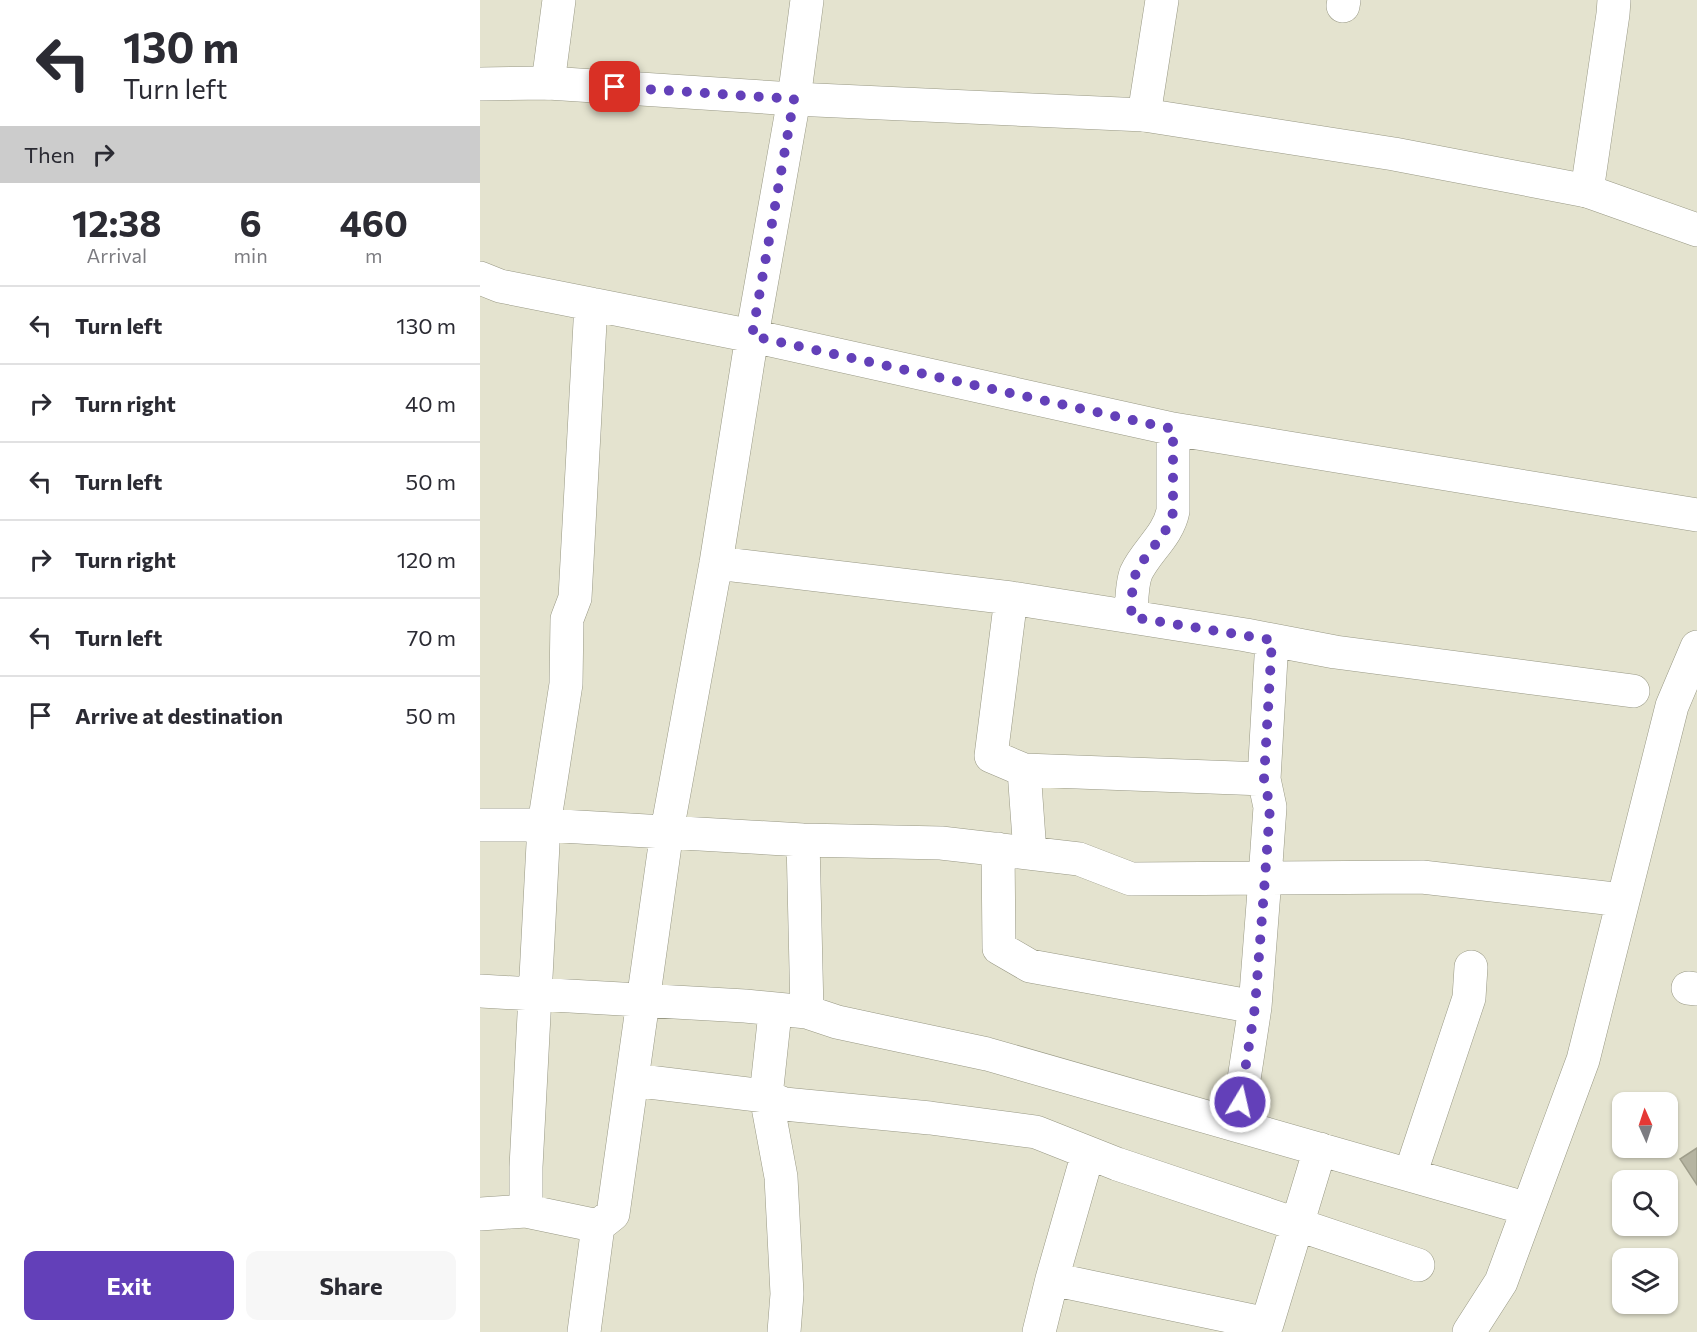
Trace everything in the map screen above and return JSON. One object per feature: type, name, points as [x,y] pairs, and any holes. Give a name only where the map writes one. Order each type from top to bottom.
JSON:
[{"type":"street","points":[[548,83],[559,0]]},
{"type":"street","points":[[584,1332],[598,1226],[614,1214],[667,831],[716,563],[752,336],[794,99],[807,0]]},
{"type":"street","points":[[1144,115],[1162,0]]},
{"type":"street","points":[[1587,191],[1614,0]]},
{"type":"street","points":[[480,84],[548,83],[794,99],[1144,115],[1394,153],[1587,191],[1697,230]]},
{"type":"street","points":[[480,278],[500,286],[752,336],[1173,429],[1697,515]]},
{"type":"street","points":[[526,1211],[534,994],[544,825],[566,684],[567,620],[575,598],[591,304]]},
{"type":"street","points":[[1131,617],[1135,575],[1171,523],[1173,429]]},
{"type":"street","points":[[716,563],[1011,598],[1335,652],[1633,691]]},
{"type":"street","points":[[1011,598],[991,756],[1024,770],[1264,779]]},
{"type":"street","points":[[1237,1125],[1255,1007],[1265,878],[1270,807],[1264,779],[1272,640]]},
{"type":"street","points":[[1469,1332],[1501,1282],[1583,1060],[1672,706],[1697,646]]},
{"type":"street","points":[[1024,770],[999,948],[1029,966],[1255,1007]]},
{"type":"street","points":[[480,825],[544,825],[803,840],[941,843],[1080,859],[1131,879],[1422,876],[1623,900]]},
{"type":"street","points":[[803,840],[807,1012]]},
{"type":"street","points":[[1410,1175],[1469,999],[1471,967]]},
{"type":"street","points":[[480,991],[745,1006],[807,1012],[837,1022],[987,1053],[1528,1209]]},
{"type":"street","points":[[774,1022],[766,1096],[781,1177],[787,1294],[784,1332]]},
{"type":"street","points":[[632,1080],[766,1096],[784,1104],[930,1118],[1036,1132],[1089,1153],[1418,1265]]},
{"type":"street","points":[[1052,1279],[1267,1324],[1320,1149]]},
{"type":"street","points":[[1039,1332],[1089,1153]]},
{"type":"street","points":[[480,1214],[526,1211],[598,1226]]},
{"type":"building","points":[[1697,1148],[1697,1185],[1680,1159]]},
{"type":"route","points":[[615,87],[794,99],[752,336],[1173,429],[1171,523],[1135,575],[1131,617],[1272,640],[1264,779],[1270,807],[1255,1007],[1240,1102]]}]
